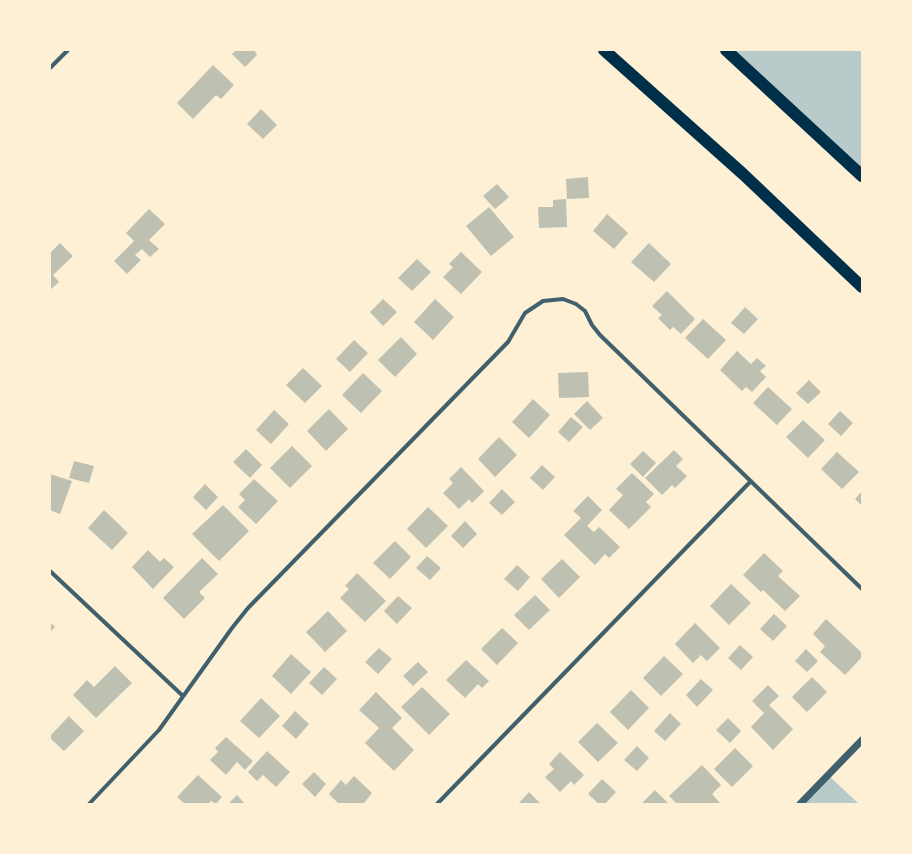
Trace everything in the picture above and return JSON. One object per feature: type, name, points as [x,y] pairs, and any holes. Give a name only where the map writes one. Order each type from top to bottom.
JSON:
[{"type":"highway","points":[[604,50],[743,174],[862,287]]},
{"type":"highway","points":[[726,50],[862,176]]},
{"type":"street","points":[[50,68],[68,50]]},
{"type":"street","points":[[89,804],[159,730],[248,608],[508,342],[525,313],[543,301],[563,299],[576,304],[585,311],[592,325],[600,335],[862,589]]},
{"type":"street","points":[[437,804],[751,481]]},
{"type":"street","points":[[50,571],[183,696]]},
{"type":"street","points":[[800,804],[862,740]]},
{"type":"shaded area","points":[[726,50],[862,50],[862,176]]},
{"type":"shaded area","points":[[828,775],[859,804],[800,804]]},
{"type":"building","points":[[236,50],[257,50],[255,52],[257,55],[245,67],[232,54]]},
{"type":"building","points":[[213,65],[234,85],[221,99],[216,95],[193,119],[177,103]]},
{"type":"building","points":[[261,109],[277,125],[263,139],[247,124]]},
{"type":"building","points":[[588,177],[589,198],[567,199],[566,179]]},
{"type":"building","points":[[497,184],[509,197],[495,209],[483,196]]},
{"type":"building","points":[[566,199],[567,227],[539,228],[538,207],[553,207],[553,200]]},
{"type":"building","points":[[489,207],[514,237],[491,256],[466,226]]},
{"type":"building","points":[[149,209],[165,224],[149,240],[159,249],[150,257],[142,249],[135,255],[141,260],[127,274],[114,261],[134,241],[126,233]]},
{"type":"building","points":[[607,214],[628,233],[614,249],[593,231]]},
{"type":"building","points":[[60,243],[73,256],[53,275],[59,282],[50,290],[50,253]]},
{"type":"building","points":[[649,243],[671,264],[654,282],[631,262]]},
{"type":"building","points":[[461,252],[482,272],[461,294],[443,277],[453,267],[449,264]]},
{"type":"building","points":[[417,259],[431,272],[412,291],[398,278]]},
{"type":"building","points":[[667,291],[695,319],[681,334],[673,327],[670,330],[658,318],[662,315],[652,306]]},
{"type":"building","points":[[383,299],[397,312],[383,326],[370,312]]},
{"type":"building","points":[[435,299],[454,317],[433,340],[414,322]]},
{"type":"building","points":[[745,307],[758,319],[744,334],[731,323]]},
{"type":"building","points":[[703,319],[726,340],[708,359],[685,338]]},
{"type":"building","points":[[401,337],[417,354],[395,377],[378,360]]},
{"type":"building","points":[[354,340],[368,353],[350,372],[336,359]]},
{"type":"building","points":[[737,351],[751,364],[757,358],[766,366],[760,371],[766,377],[752,392],[746,387],[742,391],[720,370]]},
{"type":"building","points":[[303,368],[322,386],[305,403],[286,385]]},
{"type":"building","points":[[588,372],[589,397],[559,398],[558,373]]},
{"type":"building","points":[[363,373],[382,391],[361,413],[342,395]]},
{"type":"building","points":[[809,380],[821,392],[808,404],[796,393]]},
{"type":"building","points":[[768,387],[792,409],[777,425],[753,403]]},
{"type":"building","points":[[533,399],[550,415],[529,438],[512,422]]},
{"type":"building","points":[[587,401],[603,418],[590,430],[574,414]]},
{"type":"building","points":[[329,409],[348,429],[326,451],[307,431]]},
{"type":"building","points":[[274,410],[289,424],[271,444],[256,430]]},
{"type":"building","points":[[840,411],[853,423],[841,436],[828,424]]},
{"type":"building","points":[[571,417],[583,427],[569,442],[558,432]]},
{"type":"building","points":[[803,420],[825,440],[808,458],[786,437]]},
{"type":"building","points":[[499,437],[517,455],[495,477],[478,459]]},
{"type":"building","points":[[292,446],[312,466],[290,488],[270,468]]},
{"type":"building","points":[[246,449],[262,465],[250,478],[233,462]]},
{"type":"building","points":[[674,450],[683,459],[676,466],[687,476],[675,488],[672,485],[662,495],[645,478]]},
{"type":"building","points":[[643,451],[656,463],[643,477],[630,464]]},
{"type":"building","points":[[837,452],[859,472],[842,489],[821,469]]},
{"type":"building","points":[[74,461],[94,466],[89,483],[69,478]]},
{"type":"building","points":[[542,465],[555,477],[543,490],[530,478]]},
{"type":"building","points":[[461,467],[484,491],[472,503],[469,499],[459,509],[443,493],[453,483],[449,479]]},
{"type":"building","points":[[632,473],[654,494],[646,502],[651,507],[629,529],[609,510],[623,495],[616,489]]},
{"type":"building","points":[[50,474],[72,481],[60,514],[50,510]]},
{"type":"building","points":[[254,479],[278,501],[256,524],[238,507],[245,500],[239,494]]},
{"type":"building","points":[[205,484],[218,497],[206,510],[193,497]]},
{"type":"building","points":[[502,489],[515,502],[502,515],[489,503]]},
{"type":"building","points":[[862,491],[862,506],[855,499]]},
{"type":"building","points":[[588,496],[602,510],[587,526],[594,532],[599,527],[620,547],[609,558],[605,554],[595,565],[564,535],[581,518],[573,511]]},
{"type":"building","points":[[223,505],[249,531],[219,561],[192,534]]},
{"type":"building","points":[[428,507],[448,526],[426,548],[407,529]]},
{"type":"building","points":[[104,510],[128,533],[112,550],[88,528]]},
{"type":"building","points":[[465,521],[477,534],[463,548],[451,536]]},
{"type":"building","points":[[395,541],[411,557],[390,579],[373,563]]},
{"type":"building","points":[[148,550],[160,562],[164,558],[174,567],[153,589],[132,567]]},
{"type":"building","points":[[764,553],[783,571],[778,576],[800,596],[785,611],[763,590],[761,592],[743,575]]},
{"type":"building","points":[[427,556],[441,568],[430,580],[416,568]]},
{"type":"building","points":[[202,558],[218,574],[199,592],[205,598],[184,619],[163,598]]},
{"type":"building","points":[[562,559],[580,577],[559,598],[541,579]]},
{"type":"building","points":[[517,565],[530,577],[518,591],[504,579]]},
{"type":"building","points":[[357,573],[386,601],[365,622],[340,598],[349,589],[345,586]]},
{"type":"building","points":[[731,584],[751,603],[729,625],[710,606]]},
{"type":"building","points":[[535,595],[550,610],[529,630],[514,615]]},
{"type":"building","points":[[398,596],[412,608],[397,624],[384,611]]},
{"type":"building","points":[[328,611],[347,631],[325,652],[306,632]]},
{"type":"building","points":[[774,614],[787,626],[773,641],[760,629]]},
{"type":"building","points":[[826,619],[862,653],[862,657],[845,675],[820,652],[825,646],[813,634]]},
{"type":"building","points":[[50,622],[55,627],[50,632]]},
{"type":"building","points":[[695,623],[720,648],[707,661],[701,655],[693,663],[675,644]]},
{"type":"building","points":[[502,628],[518,643],[497,665],[481,649]]},
{"type":"building","points":[[740,645],[753,657],[741,670],[728,658]]},
{"type":"building","points":[[379,648],[392,659],[378,674],[365,662]]},
{"type":"building","points":[[806,649],[818,661],[807,672],[795,661]]},
{"type":"building","points":[[291,654],[311,672],[291,694],[272,676]]},
{"type":"building","points":[[664,656],[683,674],[661,696],[643,678]]},
{"type":"building","points":[[466,660],[489,681],[482,688],[478,684],[465,698],[446,680]]},
{"type":"building","points":[[418,662],[428,672],[413,686],[403,676]]},
{"type":"building","points":[[115,666],[132,683],[96,718],[73,695],[87,680],[94,687]]},
{"type":"building","points":[[324,667],[337,679],[322,695],[309,683]]},
{"type":"building","points":[[812,677],[827,692],[807,712],[792,697]]},
{"type":"building","points":[[701,679],[713,690],[697,707],[686,695]]},
{"type":"building","points":[[768,685],[779,696],[769,705],[793,729],[773,750],[751,727],[764,713],[752,701]]},
{"type":"building","points":[[422,687],[450,714],[429,735],[401,707]]},
{"type":"building","points":[[631,690],[649,708],[628,730],[610,712]]},
{"type":"building","points":[[376,692],[402,718],[392,728],[414,750],[394,771],[365,743],[379,728],[359,710]]},
{"type":"building","points":[[261,698],[280,716],[259,738],[240,721]]},
{"type":"building","points":[[295,711],[309,724],[296,739],[282,726]]},
{"type":"building","points":[[670,713],[681,724],[665,741],[654,731]]},
{"type":"building","points":[[69,716],[84,731],[64,751],[50,738],[50,736]]},
{"type":"building","points":[[728,718],[741,731],[730,743],[716,730]]},
{"type":"building","points":[[597,723],[618,743],[598,762],[578,742]]},
{"type":"building","points":[[226,737],[253,761],[245,770],[237,762],[226,775],[210,760],[218,752],[215,748]]},
{"type":"building","points":[[637,746],[649,758],[637,771],[624,760]]},
{"type":"building","points":[[735,748],[753,766],[732,787],[714,769]]},
{"type":"building","points":[[267,751],[290,772],[276,787],[263,775],[257,781],[248,772]]},
{"type":"building","points":[[560,752],[584,775],[574,785],[571,781],[560,792],[545,777],[554,769],[549,764]]},
{"type":"building","points":[[702,765],[721,785],[712,794],[720,803],[677,804],[669,796]]},
{"type":"building","points":[[314,772],[326,784],[315,797],[302,784]]},
{"type":"building","points":[[198,775],[222,797],[216,804],[211,801],[208,804],[185,804],[177,797]]},
{"type":"building","points":[[354,776],[372,793],[364,803],[365,804],[339,804],[329,794],[341,780],[346,785]]},
{"type":"building","points":[[602,779],[616,792],[605,804],[599,804],[588,794]]},
{"type":"building","points":[[655,790],[669,804],[642,803]]},
{"type":"building","points":[[529,792],[541,804],[518,804]]},
{"type":"building","points":[[237,795],[245,804],[228,804]]}]
